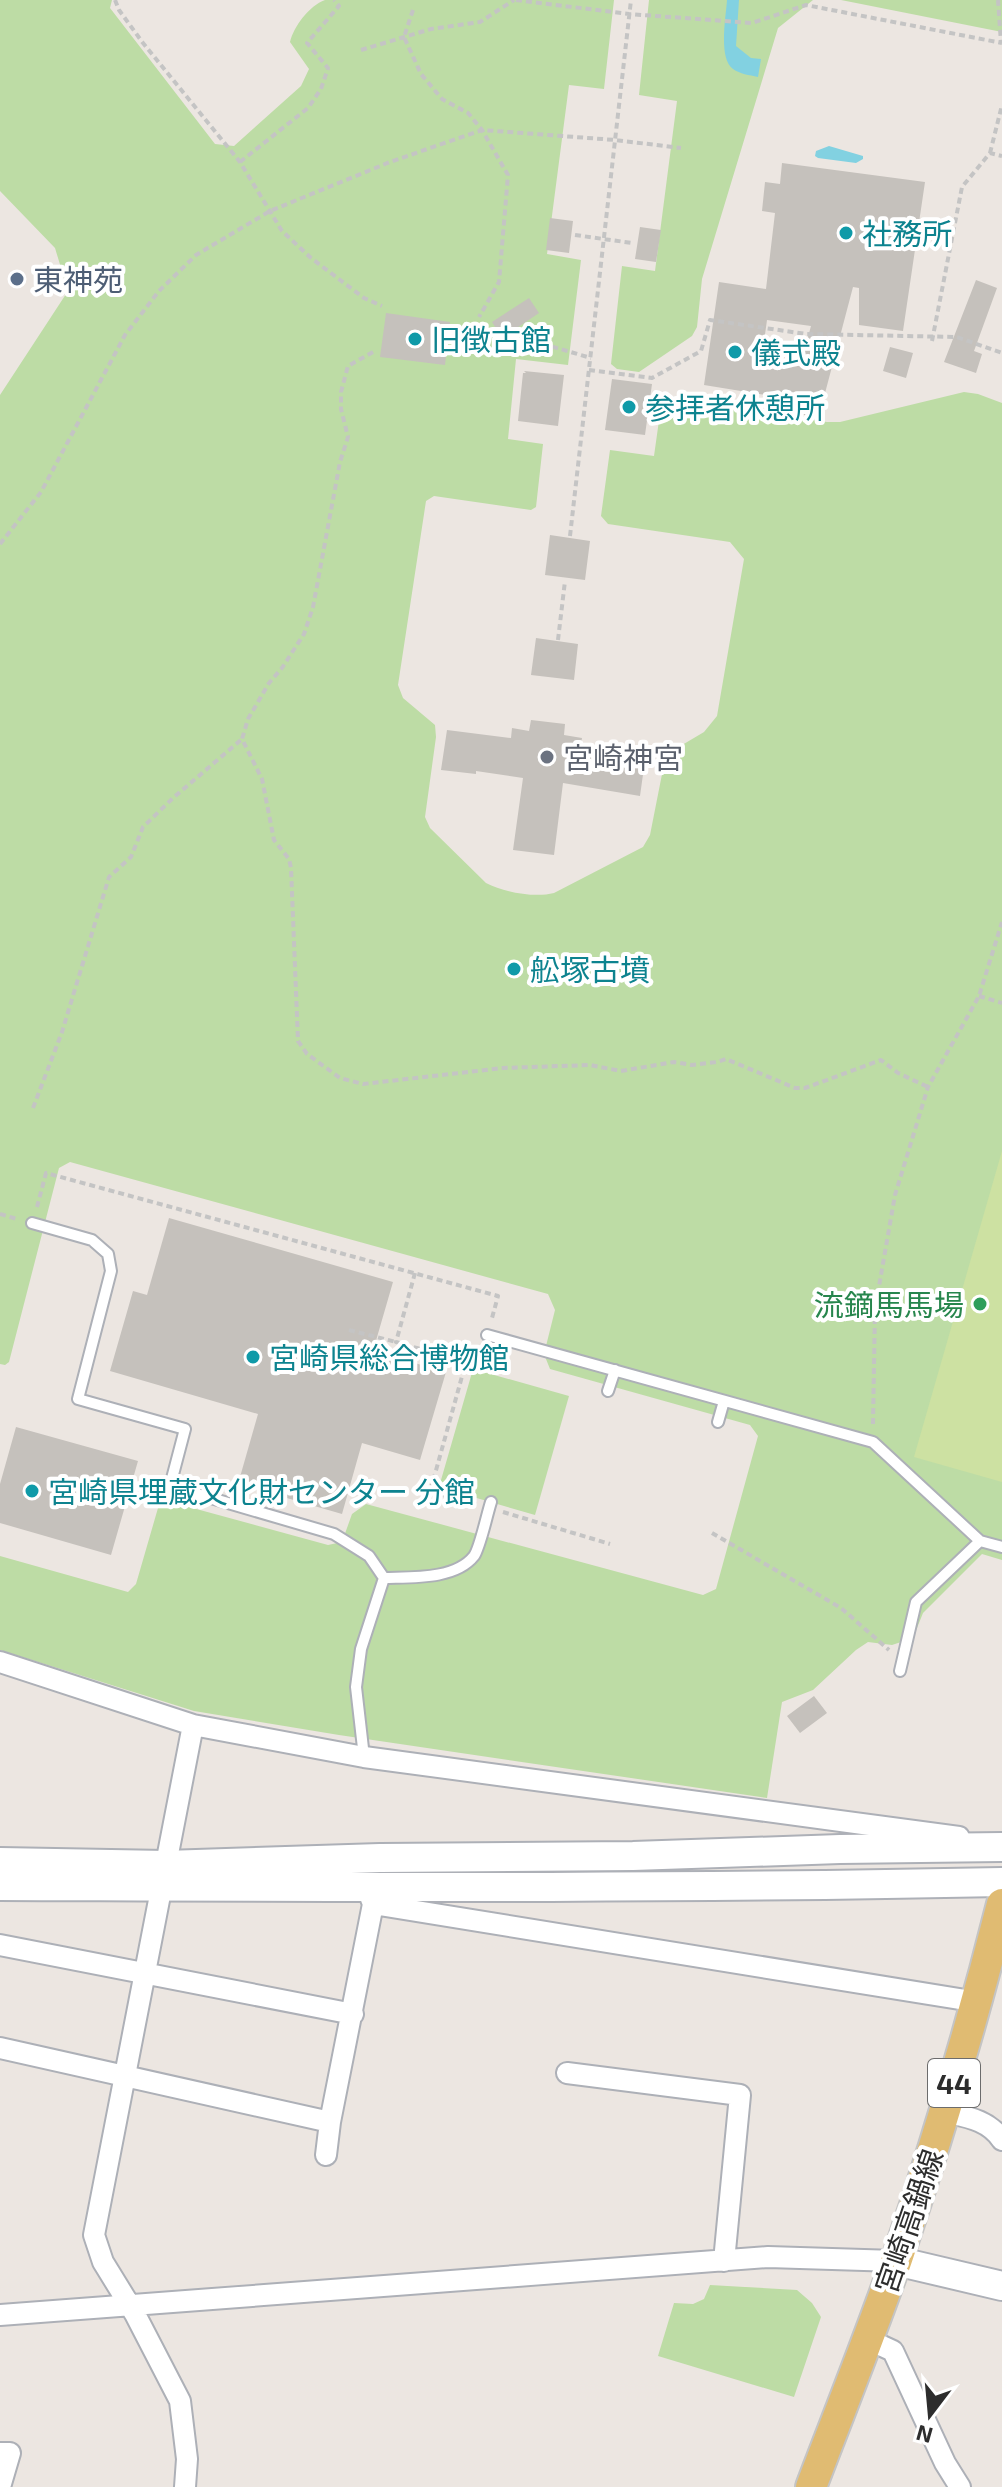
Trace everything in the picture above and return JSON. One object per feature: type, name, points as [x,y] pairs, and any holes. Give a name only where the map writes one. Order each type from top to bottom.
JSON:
[{"type":"main road","name":"宮崎高鍋線","points":[[811,2487],[896,2261],[945,2112],[978,2002],[1002,1904]]},
{"type":"street","points":[[0,1662],[193,1725],[364,1757],[937,1834],[1002,1846]]},
{"type":"street","points":[[185,2487],[187,2459],[180,2401],[135,2314],[103,2262],[94,2235],[193,1725]]},
{"type":"street","points":[[0,1886],[380,1858],[633,1856],[1002,1846]]},
{"type":"street","points":[[0,1862],[370,1896],[978,2002]]},
{"type":"street","points":[[370,1896],[1002,1882]]},
{"type":"street","points":[[326,2155],[353,2014],[370,1896]]},
{"type":"street","points":[[0,1945],[353,2014]]},
{"type":"street","points":[[0,2048],[330,2122]]},
{"type":"street","points":[[567,2073],[740,2095],[724,2261]]},
{"type":"street","points":[[945,2112],[976,2119],[1000,2135]]},
{"type":"street","points":[[0,2315],[768,2257],[896,2261],[1002,2286]]},
{"type":"street","points":[[867,2339],[893,2351],[945,2463],[960,2487]]},
{"type":"street","points":[[0,2453],[10,2453],[0,2487]]},
{"type":"street","points":[[939,2487],[945,2463]]},
{"type":"lane","points":[[32,1223],[92,1240],[108,1254],[111,1271],[78,1399],[185,1429],[170,1486],[334,1534],[369,1556],[384,1578]]},
{"type":"lane","points":[[487,1335],[873,1442],[980,1541],[1002,1547]]},
{"type":"lane","points":[[608,1391],[615,1370]]},
{"type":"lane","points":[[718,1422],[724,1401]]},
{"type":"lane","points":[[384,1578],[426,1577],[451,1572],[474,1556],[490,1505]]},
{"type":"lane","points":[[901,1667],[916,1602],[980,1541]]},
{"type":"lane","points":[[364,1757],[356,1687],[361,1649],[384,1578]]},
{"type":"path","points":[[115,0],[143,43],[240,162],[282,231],[311,258],[364,298],[382,306]]},
{"type":"path","points":[[240,162],[308,108],[321,89],[328,68],[307,43],[339,6],[334,0]]},
{"type":"path","points":[[361,50],[431,29],[480,22],[515,0],[629,14],[752,23],[806,2],[1002,43],[998,0]]},
{"type":"path","points":[[570,536],[631,0]]},
{"type":"path","points":[[413,10],[404,37],[421,74],[442,99],[468,113],[482,130],[508,175],[499,282],[479,317]]},
{"type":"path","points":[[932,339],[962,187],[990,153],[1002,105]]},
{"type":"path","points":[[0,544],[41,492],[125,335],[159,291],[196,255],[270,211],[390,162],[482,130],[681,148]]},
{"type":"path","points":[[990,153],[1002,156]]},
{"type":"path","points":[[575,235],[632,243]]},
{"type":"path","points":[[589,370],[652,378],[701,351],[710,320],[806,334],[932,339],[957,337],[1002,353]]},
{"type":"path","points":[[533,341],[591,358]]},
{"type":"path","points":[[33,1108],[62,1032],[109,877],[131,857],[143,827],[242,739],[248,719],[269,683],[304,634],[313,607],[340,462],[348,437],[341,409],[341,392],[348,366],[373,352]]},
{"type":"path","points":[[558,640],[565,581]]},
{"type":"path","points":[[242,739],[262,779],[274,840],[289,859],[291,868],[298,1041],[307,1054],[340,1078],[363,1084],[503,1068],[590,1065],[621,1071],[674,1062],[692,1065],[726,1059],[795,1088],[805,1088],[881,1060],[898,1073],[928,1087]]},
{"type":"path","points":[[873,1442],[875,1309],[895,1195],[928,1087],[979,996],[1002,922]]},
{"type":"path","points":[[979,996],[1002,1003]]},
{"type":"path","points":[[0,1214],[32,1223],[46,1173],[498,1296],[478,1365],[349,1330]]},
{"type":"path","points":[[396,1342],[415,1273]]},
{"type":"path","points":[[466,1362],[430,1492],[490,1505],[610,1544]]},
{"type":"path","points":[[712,1533],[841,1608],[901,1667]]},
{"type":"green space","points":[[0,0],[112,0],[110,8],[215,144],[234,146],[301,86],[309,69],[290,42],[303,17],[325,0],[614,0],[604,89],[569,85],[547,254],[581,260],[568,365],[516,359],[508,439],[543,444],[536,507],[531,510],[434,496],[426,501],[398,685],[403,698],[435,725],[425,817],[430,828],[486,883],[493,886],[528,894],[554,893],[643,847],[650,835],[665,759],[672,751],[704,732],[717,716],[744,559],[730,542],[608,524],[601,516],[610,450],[654,456],[662,399],[827,422],[840,422],[964,392],[1002,403],[1002,1560],[982,1554],[923,1613],[913,1638],[892,1645],[868,1642],[813,1690],[782,1702],[767,1798],[194,1711],[0,1650],[0,1556],[128,1592],[136,1584],[158,1508],[167,1501],[328,1545],[342,1542],[352,1514],[366,1504],[703,1595],[716,1589],[758,1436],[750,1425],[550,1369],[544,1354],[555,1310],[548,1294],[70,1162],[59,1168],[9,1362],[0,1364],[0,395],[68,291],[55,248],[0,191]]},
{"type":"green space","points":[[649,0],[813,0],[778,28],[702,279],[697,327],[692,336],[639,372],[617,369],[611,364],[622,266],[655,271],[677,101],[639,95]]},
{"type":"green space","points":[[841,0],[1002,0],[1002,32]]},
{"type":"green space","name":"流鏑馬馬場","points":[[1002,1151],[1002,1482],[914,1457]]},
{"type":"green space","points":[[473,1369],[569,1396],[535,1515],[439,1487]]},
{"type":"green space","points":[[710,2285],[797,2290],[812,2303],[821,2317],[794,2397],[658,2356],[674,2303],[693,2304],[704,2299]]},
{"type":"water","points":[[727,0],[739,0],[736,46],[751,58],[761,59],[758,77],[739,72],[728,64],[724,37]]},
{"type":"water","points":[[829,146],[863,156],[863,159],[856,163],[815,156],[816,151]]},
{"type":"building","name":"社務所","points":[[782,163],[925,182],[903,331],[859,325],[859,288],[853,287],[824,397],[818,396],[812,417],[763,404],[766,395],[704,385],[719,282],[766,289],[775,213],[762,211],[765,182],[780,184]],"holes":[[[767,320],[811,326],[800,366],[762,356]]]},
{"type":"building","points":[[550,218],[573,221],[569,253],[546,250]]},
{"type":"building","points":[[640,227],[661,230],[656,262],[635,259]]},
{"type":"building","points":[[976,280],[997,288],[974,351],[982,354],[976,373],[944,362]]},
{"type":"building","points":[[529,298],[539,313],[502,338],[492,322]]},
{"type":"building","name":"旧徴古館","points":[[386,313],[450,322],[445,365],[380,357]]},
{"type":"building","points":[[890,347],[913,353],[906,378],[883,371]]},
{"type":"building","points":[[524,371],[564,375],[558,426],[518,421]]},
{"type":"building","name":"参拝者休憩所","points":[[612,379],[652,384],[645,435],[605,430]]},
{"type":"building","points":[[550,535],[590,541],[585,580],[545,575]]},
{"type":"building","points":[[536,638],[578,644],[574,680],[531,675]]},
{"type":"building","points":[[531,720],[565,724],[564,735],[582,738],[581,744],[646,753],[640,796],[563,783],[554,855],[513,850],[523,778],[476,771],[476,774],[441,770],[447,730],[511,738],[512,728],[529,731]]},
{"type":"building","name":"宮崎県総合博物館","points":[[169,1218],[393,1282],[373,1351],[446,1372],[420,1460],[362,1443],[342,1514],[238,1484],[258,1414],[110,1371],[133,1291],[147,1295]]},
{"type":"building","name":"宮崎県埋蔵文化財センター 分館","points":[[16,1427],[138,1461],[111,1555],[0,1523],[0,1484]]},
{"type":"building","points":[[814,1696],[827,1713],[800,1733],[787,1716]]},
{"type":"place","name":"社務所","points":[[846,233]]},
{"type":"place","name":"東神苑","points":[[17,279]]},
{"type":"place","name":"旧徴古館","points":[[415,339]]},
{"type":"place","name":"儀式殿","points":[[735,352]]},
{"type":"place","name":"参拝者休憩所","points":[[629,407]]},
{"type":"place","name":"宮崎神宮","points":[[547,757]]},
{"type":"place","name":"舩塚古墳","points":[[514,969]]},
{"type":"place","name":"流鏑馬馬場","points":[[980,1304]]},
{"type":"place","name":"宮崎県総合博物館","points":[[253,1357]]},
{"type":"place","name":"宮崎県埋蔵文化財センター 分館","points":[[32,1491]]}]
